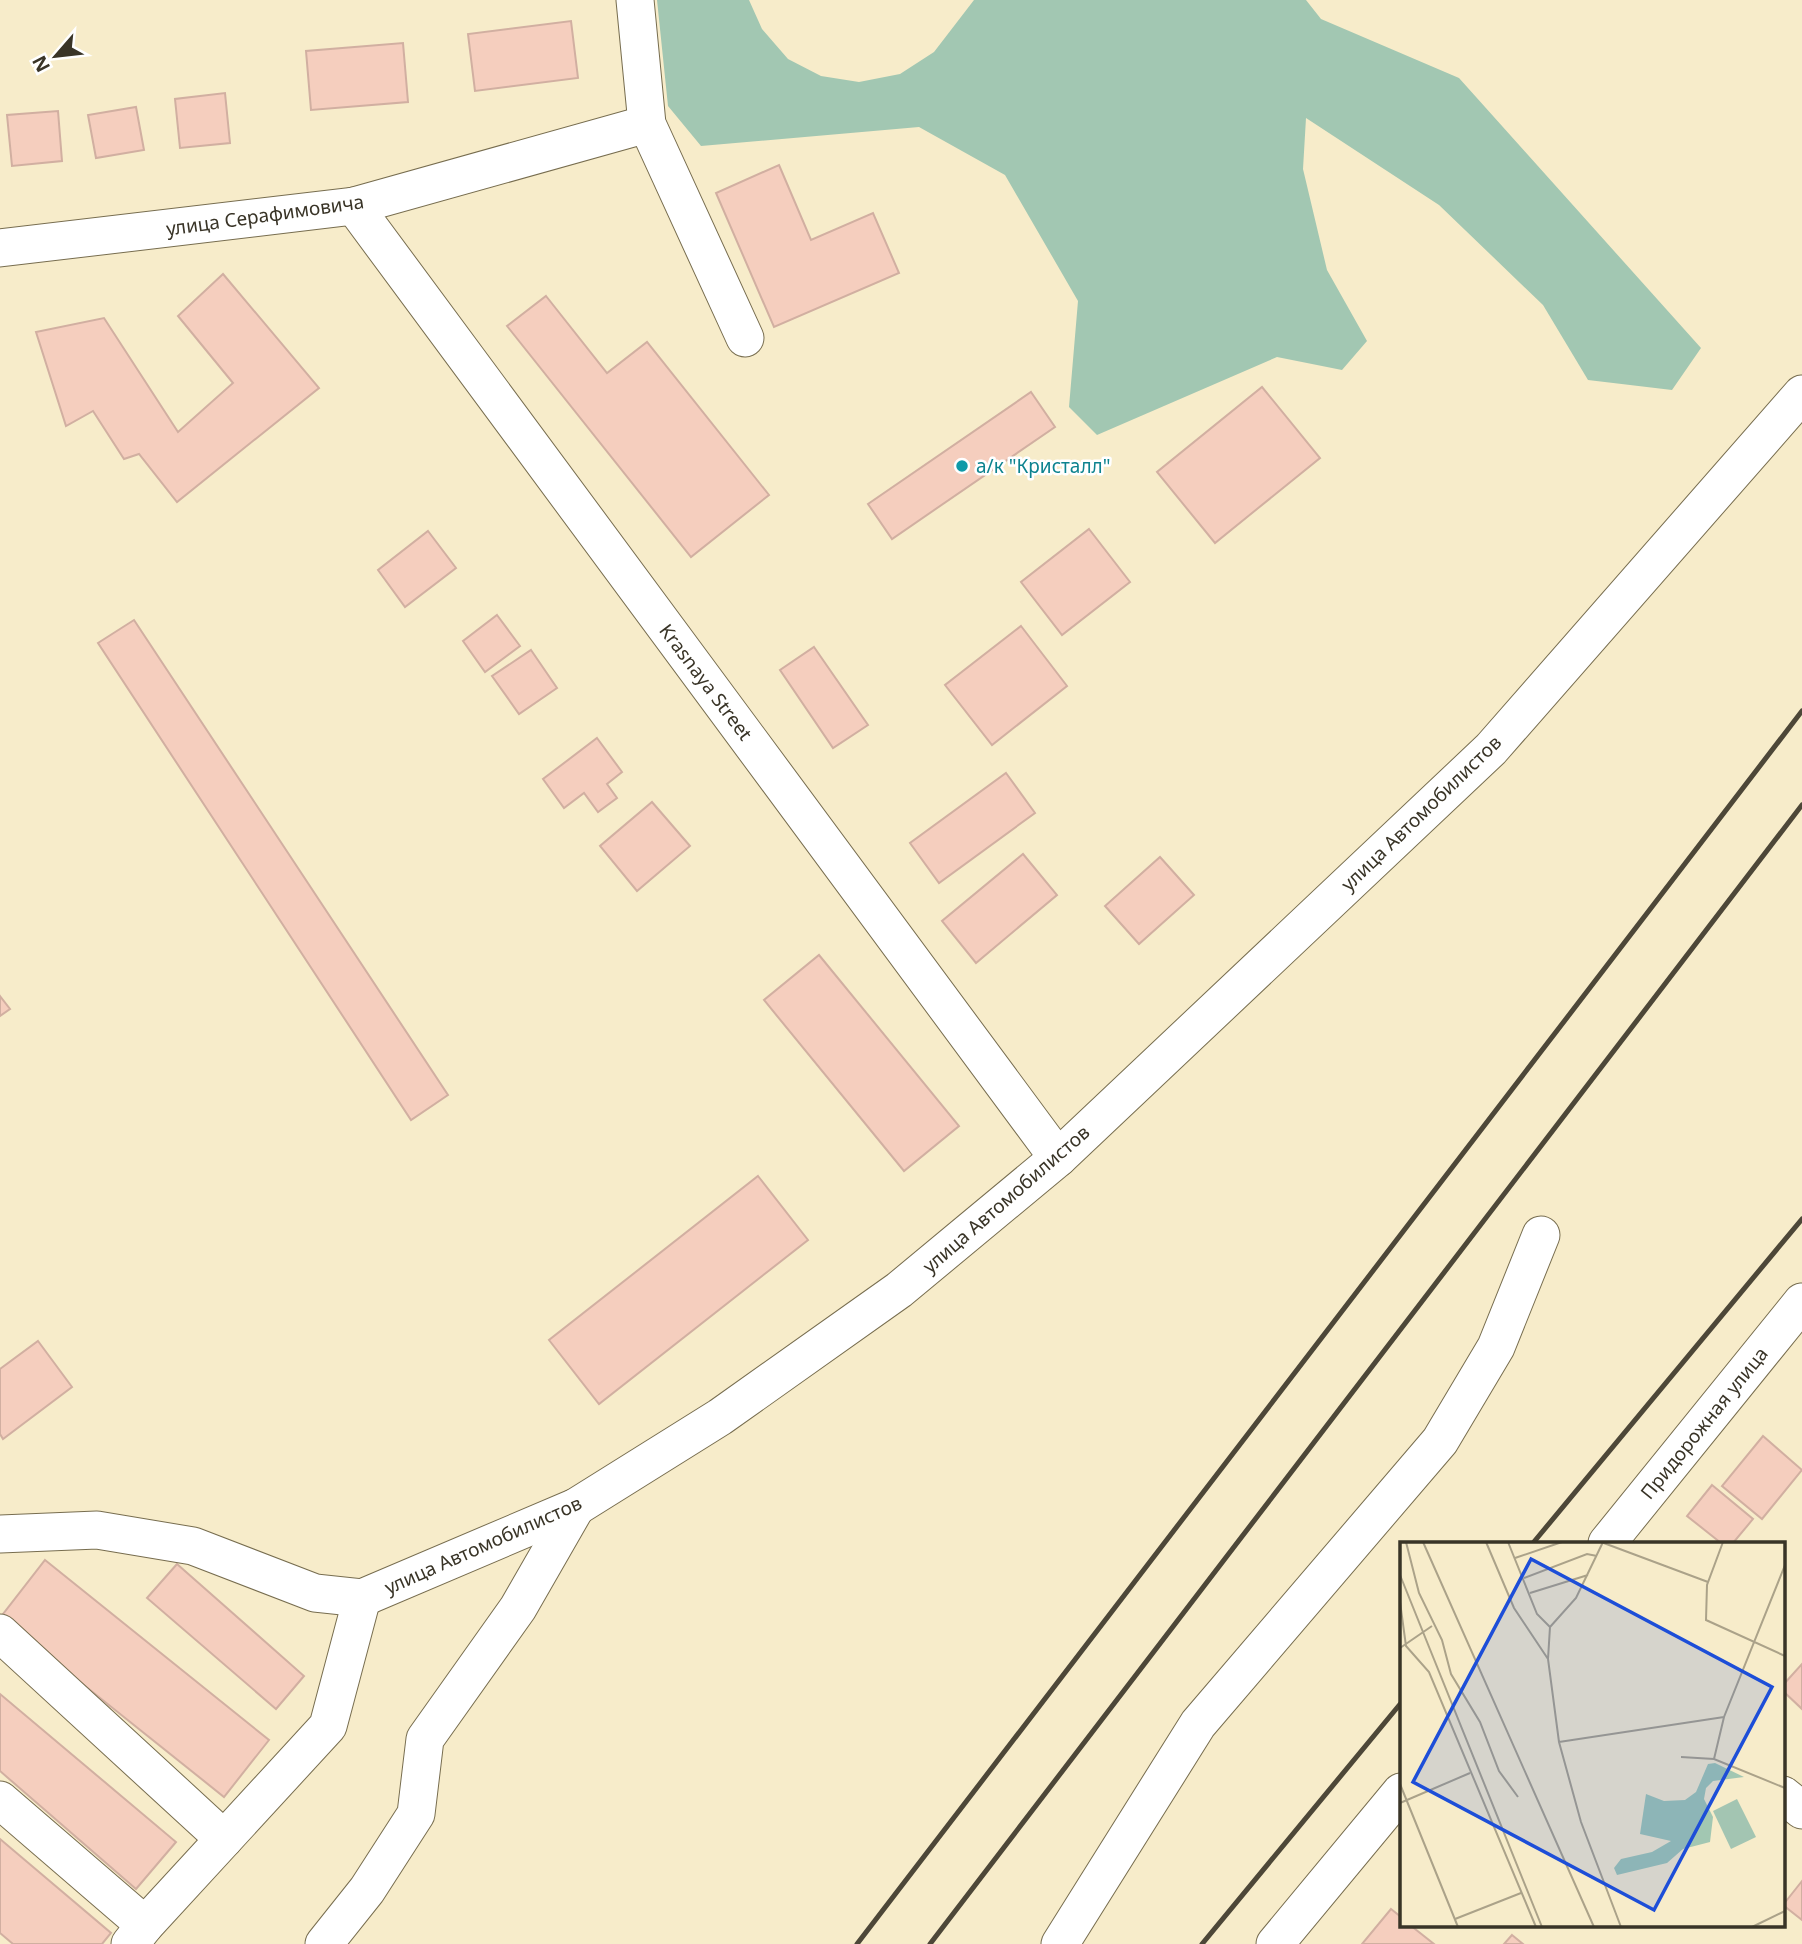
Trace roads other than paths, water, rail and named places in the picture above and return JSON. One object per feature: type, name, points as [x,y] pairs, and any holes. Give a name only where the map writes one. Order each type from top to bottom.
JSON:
[{"type":"street","points":[[635,0],[647,124],[745,338]]},
{"type":"street","name":"улица Серафимовича","points":[[0,248],[354,206],[647,124]]},
{"type":"street","name":"Krasnaya Street","points":[[354,206],[1058,1158]]},
{"type":"street","name":"улица Автомобилистов","points":[[0,1534],[97,1530],[193,1546],[315,1593],[362,1598],[576,1507],[720,1417],[899,1290],[1058,1158],[1491,748],[1802,394]]},
{"type":"street","points":[[1060,1944],[1198,1724],[1440,1441],[1496,1347],[1541,1235]]},
{"type":"street","name":"Придорожная улица","points":[[1608,1542],[1802,1302]]},
{"type":"street","points":[[324,1944],[368,1890],[416,1814],[425,1739],[518,1608],[576,1507]]},
{"type":"street","points":[[0,1800],[138,1934],[328,1726],[362,1598]]},
{"type":"street","points":[[0,1633],[224,1839]]},
{"type":"street","points":[[1275,1944],[1400,1793]]},
{"type":"street","points":[[1784,1796],[1802,1810]]},
{"type":"railway","points":[[857,1944],[1802,711]]},
{"type":"railway","points":[[930,1944],[1802,805]]},
{"type":"railway","points":[[1534,1542],[1802,1219]]},
{"type":"railway","points":[[1202,1944],[1400,1704]]},
{"type":"place","name":"а/к \"Кристалл\"","points":[[962,466]]}]
